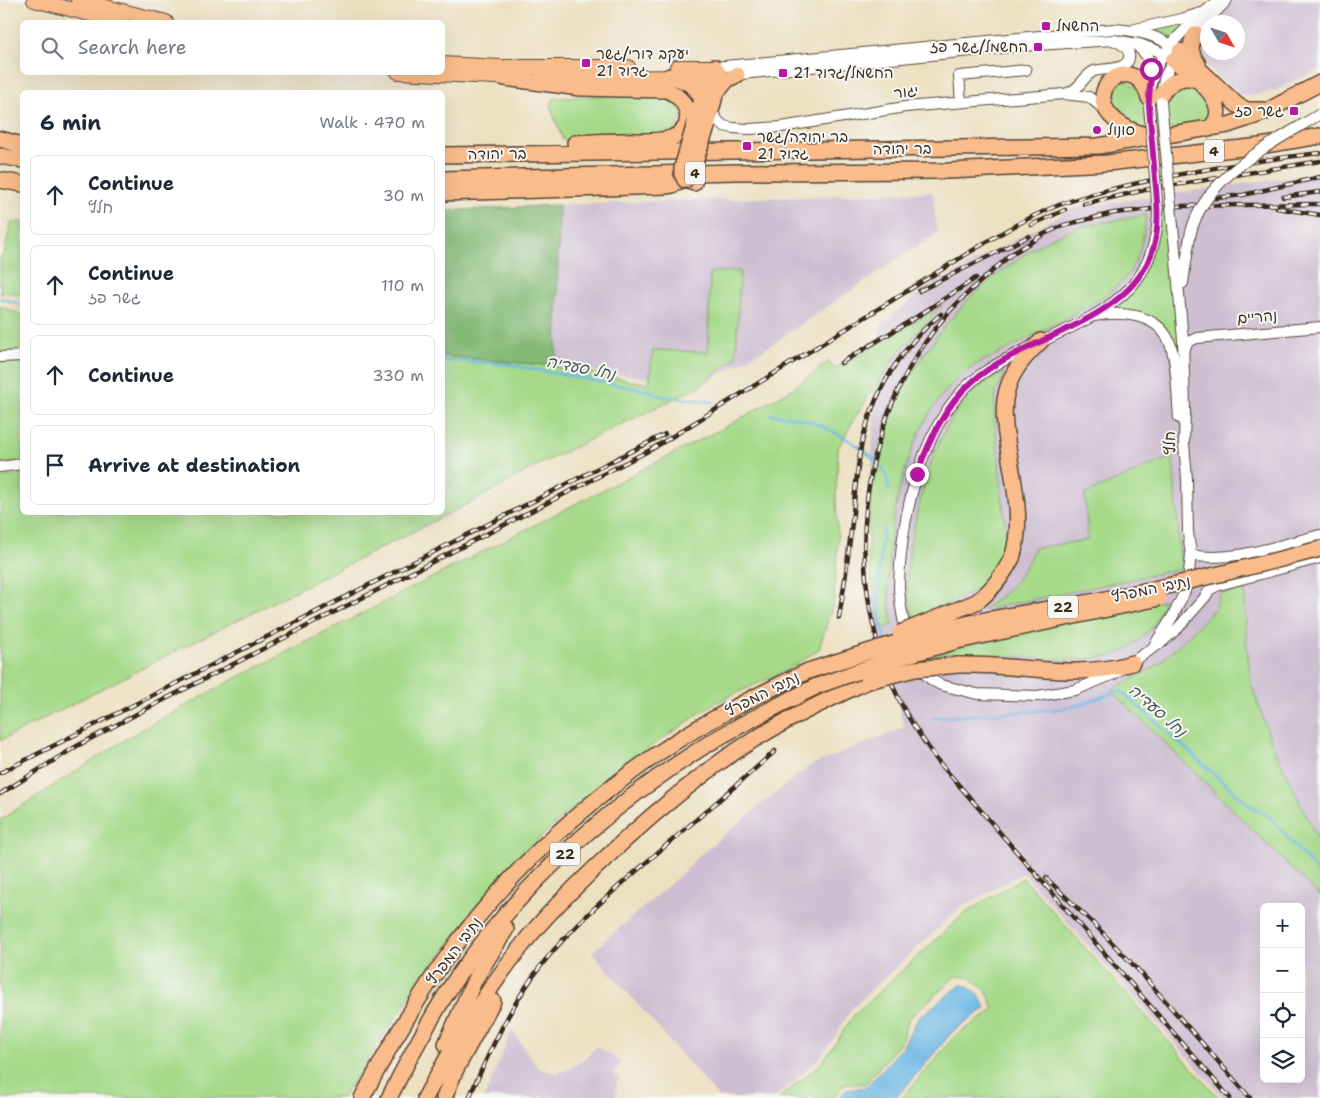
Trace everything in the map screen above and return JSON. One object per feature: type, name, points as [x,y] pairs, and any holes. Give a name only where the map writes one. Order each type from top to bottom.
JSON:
[{"type":"highway","points":[[1196,34],[1191,42],[1191,50],[1200,76],[1217,104],[1218,114],[1209,128]]},
{"type":"highway","points":[[1171,52],[1242,108],[1254,110],[1276,106]]},
{"type":"highway","points":[[685,180],[696,162],[701,125],[714,73]]},
{"type":"highway","points":[[1157,137],[1121,126],[1107,112],[1102,101],[1104,90],[1118,76],[1128,74],[1137,78],[1155,100],[1168,86],[1178,79],[1200,76]]},
{"type":"highway","points":[[709,96],[728,79],[737,75]]},
{"type":"highway","points":[[670,76],[692,85],[699,92],[709,96]]},
{"type":"highway","points":[[445,154],[595,142],[665,139],[680,132],[688,117],[688,112],[683,102],[672,92],[666,90],[580,88],[505,78]]},
{"type":"highway","name":"בר יהודה","points":[[445,154],[1068,147],[1120,144],[1228,125],[1261,114],[1320,83]]},
{"type":"highway","points":[[701,125],[711,111],[709,96]]},
{"type":"highway","name":"בר יהודה","points":[[445,178],[737,172],[948,171],[1107,163],[1260,146],[1320,136]]},
{"type":"highway","points":[[0,139],[20,144]]},
{"type":"highway","points":[[0,156],[20,160]]},
{"type":"highway","points":[[445,193],[666,186],[685,180],[694,182],[815,181],[905,177],[948,171]]},
{"type":"highway","points":[[0,180],[20,184]]},
{"type":"highway","points":[[808,670],[976,602],[985,596],[998,581],[1012,558],[1017,539],[1018,518],[1004,423],[1006,396],[1008,386],[1018,368],[1029,352],[1041,341]]},
{"type":"highway","name":"נתיבי המפרץ","points":[[362,1098],[403,1022],[440,966],[522,866],[587,807],[675,742],[728,710],[808,670],[954,626],[1093,601],[1245,569],[1320,549]]},
{"type":"highway","name":"נתיבי המפרץ","points":[[389,1098],[424,1031],[462,970],[496,926],[534,883],[615,810],[701,749],[817,686],[890,660],[957,641],[1189,592],[1320,558]]},
{"type":"highway","points":[[424,1098],[455,1043],[485,996],[520,947],[568,895],[631,834],[717,764],[836,695],[868,681],[915,669],[958,665],[1003,666],[1080,672],[1108,669],[1132,663]]},
{"type":"highway","points":[[424,1098],[465,999],[482,966],[516,914],[546,875],[570,850]]},
{"type":"highway","points":[[444,1098],[455,1071],[504,980],[524,950],[568,895]]},
{"type":"highway","points":[[356,1098],[403,1022]]},
{"type":"main road","points":[[34,0],[113,20]]},
{"type":"main road","points":[[78,0],[158,20]]},
{"type":"main road","points":[[445,64],[714,73]]},
{"type":"main road","points":[[445,75],[505,78],[670,76],[714,73]]},
{"type":"street","points":[[1152,78],[1206,10],[1219,0]]},
{"type":"street","points":[[1155,100],[1165,76],[1171,52],[1196,34],[1227,0]]},
{"type":"street","points":[[1131,30],[1176,21],[1206,10]]},
{"type":"street","points":[[714,73],[1113,29],[1131,30],[1149,35],[1171,52]]},
{"type":"street","points":[[714,73],[737,75],[1022,46],[1114,40],[1131,42],[1171,52]]},
{"type":"street","points":[[1064,94],[1077,89],[1094,72],[1116,68],[1125,63],[1128,53],[1120,43],[1114,40]]},
{"type":"street","points":[[1131,42],[1141,48],[1147,56],[1155,100],[1158,213],[1151,254],[1136,281],[1113,302],[1088,318],[996,364],[982,373],[968,385],[946,412],[935,430],[917,474],[910,499],[900,563],[901,612],[910,653],[915,666],[926,676],[941,685],[971,693],[1013,696],[1048,695],[1075,690],[1105,678],[1132,663],[1174,632],[1214,587],[1320,558]]},
{"type":"street","points":[[961,102],[959,76],[1026,70]]},
{"type":"street","name":"יגור","points":[[711,111],[724,126],[749,129],[780,127],[905,107],[1064,94],[1089,97],[1107,112]]},
{"type":"street","name":"חלץ","points":[[1151,649],[1173,616],[1182,597],[1188,580],[1191,556],[1184,444],[1180,299],[1173,226],[1155,100]]},
{"type":"street","points":[[1180,299],[1189,242],[1197,216],[1206,200],[1221,181],[1243,163],[1320,114]]},
{"type":"street","points":[[1088,318],[1108,314],[1131,315],[1151,323],[1168,338],[1173,359],[1180,428],[1184,444]]},
{"type":"street","name":"נהריים","points":[[1197,338],[1320,327]]},
{"type":"street","points":[[1182,330],[1188,335],[1197,338]]},
{"type":"street","points":[[1183,354],[1188,342],[1197,338]]},
{"type":"street","points":[[0,357],[20,356]]},
{"type":"street","points":[[0,468],[20,465]]},
{"type":"street","points":[[1191,556],[1208,558],[1231,557],[1320,535]]},
{"type":"shaded area","points":[[1234,0],[1320,0],[1320,69],[1273,91],[1250,96],[1240,94],[1226,85],[1204,60],[1245,60],[1245,15],[1220,15]]},
{"type":"shaded area","points":[[1320,173],[1320,1098],[1224,1098],[1023,873],[960,908],[851,1009],[835,1037],[819,1059],[774,1098],[719,1098],[592,952],[687,869],[697,857],[809,766],[905,727],[871,616],[872,448],[881,325],[921,291],[1073,208]]},
{"type":"shaded area","points":[[933,192],[937,233],[766,348],[702,385],[556,366],[559,205]]},
{"type":"shaded area","points":[[512,1030],[537,1067],[557,1073],[571,1068],[583,1060],[597,1046],[621,1063],[613,1074],[619,1079],[616,1098],[484,1098]]},
{"type":"green space","points":[[1197,16],[1170,41],[1145,31]]},
{"type":"green space","points":[[1123,78],[1144,93],[1146,129],[1123,125],[1106,98],[1107,93]]},
{"type":"green space","points":[[1189,80],[1210,98],[1211,122],[1166,130],[1165,95]]},
{"type":"green space","points":[[652,93],[669,94],[685,111],[673,134],[563,140],[550,106],[554,98]]},
{"type":"green space","points":[[559,205],[556,366],[445,356],[445,211]]},
{"type":"green space","points":[[1161,212],[1168,212],[1182,369],[1163,328],[1107,309],[1132,290]]},
{"type":"green space","points":[[1146,215],[1143,239],[1138,255],[1127,276],[1118,286],[1072,315],[968,370],[947,390],[929,414],[915,442],[904,472],[892,535],[889,566],[889,599],[893,625],[881,629],[868,557],[874,468],[886,430],[905,385],[924,354],[946,324],[968,300],[991,279],[1032,249],[1053,237],[1083,226]]},
{"type":"green space","points":[[20,222],[20,295],[7,292],[0,294],[0,257],[4,254],[11,223]]},
{"type":"green space","points":[[740,271],[736,358],[698,387],[534,467],[476,500],[0,741],[0,478],[20,474],[20,515],[445,515],[445,356],[552,366],[649,384],[653,350],[708,352],[710,272]]},
{"type":"green space","points":[[943,305],[897,354],[854,419],[838,449],[836,498],[838,539],[834,600],[819,649],[791,668],[715,703],[619,768],[567,813],[531,847],[486,897],[425,974],[342,1098],[0,1098],[0,820],[134,734],[225,684],[729,425],[792,389],[829,361],[834,369]]},
{"type":"green space","points":[[0,306],[20,314],[20,352],[0,352]]},
{"type":"green space","points":[[20,361],[20,461],[0,464],[0,362]]},
{"type":"green space","points":[[1005,373],[996,393],[994,412],[1006,532],[1002,556],[995,571],[986,583],[973,592],[914,619],[908,593],[909,555],[920,499],[932,462],[947,426],[958,410],[984,383]]},
{"type":"green space","points":[[1173,456],[1181,569],[982,610],[1014,584],[1034,548],[1088,540],[1085,494]]},
{"type":"green space","points":[[1245,590],[1246,637],[1251,683],[1272,744],[1320,844],[1320,896],[1111,690],[1155,667],[1215,608],[1220,594]]},
{"type":"green space","points":[[1165,600],[1154,625],[1141,639],[1124,651],[1111,656],[1073,660],[967,654],[918,656]]},
{"type":"green space","points":[[1023,878],[1219,1098],[902,1098],[954,1037],[994,1010],[987,991],[970,978],[956,976],[909,1018],[901,1042],[865,1084],[844,1084],[833,1098],[779,1098],[822,1063],[854,1015],[965,913]]},
{"type":"water","points":[[962,984],[978,993],[986,1008],[954,1030],[896,1098],[839,1098],[846,1090],[866,1087],[902,1048],[918,1018]]},
{"type":"waterway","name":"נחל סעדיה","points":[[0,298],[20,304]]},
{"type":"waterway","name":"נחל סעדיה","points":[[445,360],[505,364],[650,391],[660,396],[713,402]]},
{"type":"waterway","name":"נחל סעדיה","points":[[771,414],[809,421],[846,438],[877,462],[884,471],[889,490]]},
{"type":"waterway","name":"נחל סעדיה","points":[[883,529],[879,571],[879,599],[886,641]]},
{"type":"waterway","name":"נחל סעדיה","points":[[933,718],[1060,709],[1083,704],[1120,690],[1248,804],[1271,818],[1320,875]]},
{"type":"railway","points":[[0,794],[77,746],[144,710],[652,449],[974,250],[1034,216],[1071,201],[1136,183],[1221,167],[1320,153]]},
{"type":"railway","points":[[1084,204],[1145,190],[1320,161]]},
{"type":"railway","points":[[1207,199],[1243,195],[1320,177]]},
{"type":"railway","points":[[1283,197],[1320,192]]},
{"type":"railway","points":[[1007,257],[1044,234],[1064,225],[1114,213],[1181,206],[1320,204]]},
{"type":"railway","points":[[1277,208],[1320,215]]},
{"type":"railway","points":[[1031,225],[1065,210]]},
{"type":"railway","points":[[919,291],[1029,236]]},
{"type":"railway","points":[[1013,253],[949,312],[917,355],[893,403],[876,453],[866,506],[865,559],[871,612],[884,664],[906,713],[937,760],[1230,1098]]},
{"type":"railway","points":[[841,363],[976,278]]},
{"type":"railway","points":[[839,618],[859,458],[869,417],[893,368],[915,339],[941,314]]},
{"type":"railway","points":[[0,773],[665,434]]},
{"type":"railway","points":[[469,1098],[511,1011],[531,979],[555,949],[607,896],[775,751]]},
{"type":"railway","points":[[1046,878],[1140,972],[1250,1098]]},
{"type":"place","name":"החשמל","points":[[1046,26]]},
{"type":"place","name":"החשמל/גשר פז","points":[[1038,47]]},
{"type":"place","name":"יעקב דורי/גשר גדוד 21","points":[[586,63]]},
{"type":"place","name":"החשמל/גדוד 21","points":[[783,73]]},
{"type":"place","name":"גשר פז","points":[[1294,111]]},
{"type":"place","name":"סונול","points":[[1097,130]]},
{"type":"place","name":"בר יהודה/גשר גדוד 21","points":[[747,146]]},
{"type":"route","points":[[917,474],[935,430],[946,412],[968,385],[982,373],[1088,318],[1113,302],[1131,287],[1142,272],[1154,244],[1158,213],[1149,106],[1151,69]]}]
